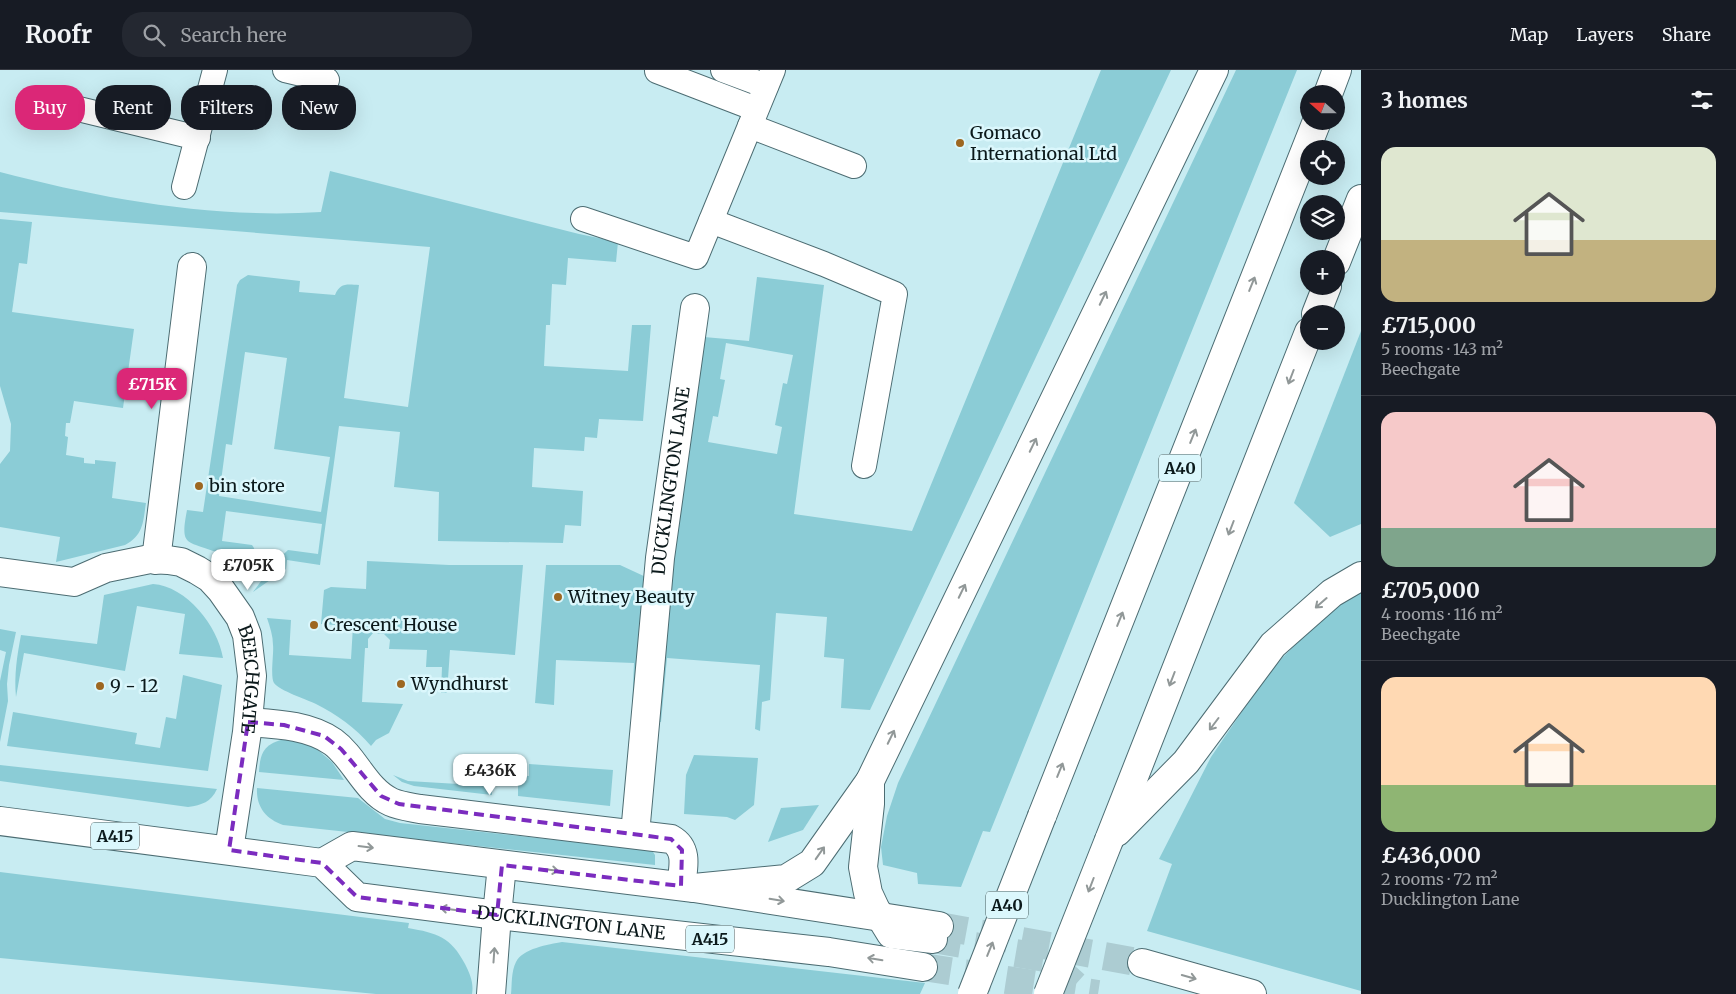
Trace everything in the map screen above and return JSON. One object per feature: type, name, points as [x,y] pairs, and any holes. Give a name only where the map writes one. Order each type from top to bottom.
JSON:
[{"type":"main road","points":[[687,887],[786,879],[812,863],[870,781],[1214,70]]},
{"type":"main road","points":[[1331,85],[1337,70]]},
{"type":"main road","name":"A40","points":[[972,994],[1313,130]]},
{"type":"main road","points":[[1341,250],[1361,199]]},
{"type":"main road","points":[[156,560],[192,267]]},
{"type":"main road","name":"DUCKLINGTON LANE","points":[[635,834],[660,558],[696,308]]},
{"type":"main road","points":[[1048,994],[1302,350]]},
{"type":"main road","name":"BEECHGATE","points":[[0,572],[74,582],[106,568],[138,560],[181,562],[210,578],[221,590],[240,617],[246,635],[250,662],[251,691],[229,850]]},
{"type":"main road","points":[[1109,840],[1186,762],[1273,645],[1332,594],[1361,576]]},
{"type":"main road","points":[[248,722],[284,725],[324,736],[341,749],[367,782],[381,796],[399,804],[420,809],[671,839],[680,845],[687,887]]},
{"type":"main road","points":[[870,781],[870,804],[863,867],[868,893],[875,908],[892,934],[936,932]]},
{"type":"main road","name":"A415","points":[[0,821],[322,863]]},
{"type":"main road","points":[[322,863],[352,846],[687,887],[881,917]]},
{"type":"main road","name":"DUCKLINGTON LANE","points":[[322,863],[357,897],[497,915],[829,952],[923,966]]},
{"type":"main road","points":[[491,994],[502,864]]},
{"type":"main road","points":[[1142,963],[1252,994]]},
{"type":"lane","points":[[184,187],[215,70]]},
{"type":"lane","points":[[285,70],[326,80]]},
{"type":"lane","points":[[583,219],[696,257],[769,78],[723,70]]},
{"type":"lane","points":[[658,71],[854,166]]},
{"type":"lane","points":[[85,111],[198,138]]},
{"type":"lane","points":[[712,221],[824,264],[895,294],[864,466]]},
{"type":"highlighted area","points":[[248,722],[284,725],[324,736],[341,749],[381,796],[399,804],[671,839],[682,850],[681,886],[502,865],[497,915],[357,897],[322,863],[229,850]]},
{"type":"shaded area","points":[[1101,70],[1171,70],[870,710],[841,708],[844,659],[824,657],[827,617],[776,613],[770,700],[762,702],[760,731],[755,729],[760,665],[667,658],[661,722],[656,722],[663,619],[704,337],[749,341],[757,277],[824,285],[794,514],[912,531]],"holes":[[[726,343],[793,355],[787,384],[783,383],[775,425],[782,427],[777,454],[708,442],[713,416],[718,417],[725,380],[720,379]]]},
{"type":"shaded area","points":[[1236,70],[1297,70],[990,832],[983,831],[961,887],[918,884],[917,873],[883,865],[881,847],[887,816],[898,783]]},
{"type":"shaded area","points":[[330,171],[579,234],[618,242],[616,262],[568,258],[566,285],[552,284],[550,325],[546,325],[544,366],[628,371],[632,325],[651,325],[643,421],[599,419],[597,438],[585,437],[584,451],[534,448],[532,487],[583,491],[581,526],[565,525],[563,543],[438,541],[439,492],[394,487],[400,432],[339,426],[320,565],[287,560],[286,569],[253,592],[275,562],[288,550],[318,554],[322,524],[226,511],[222,541],[252,545],[255,553],[253,561],[242,575],[220,554],[192,543],[185,536],[187,510],[203,512],[237,285],[240,280],[248,275],[300,281],[299,292],[335,295],[341,286],[359,285],[344,398],[408,407],[430,247],[0,212],[0,172],[78,191],[199,210],[280,213],[321,212]],"holes":[[[245,352],[287,358],[274,449],[330,457],[321,512],[219,496],[226,444],[232,445]]]},
{"type":"shaded area","points":[[0,219],[32,222],[27,264],[19,263],[12,312],[134,329],[123,408],[74,401],[70,423],[66,423],[65,436],[68,437],[66,455],[84,458],[84,463],[95,464],[95,460],[116,462],[112,498],[146,503],[142,527],[136,537],[125,545],[56,562],[60,537],[0,527],[0,464],[10,451],[11,424],[0,386]]},
{"type":"shaded area","points":[[1361,331],[1361,524],[1330,537],[1294,503]]},
{"type":"shaded area","points":[[367,561],[449,565],[523,565],[515,655],[450,650],[447,693],[441,693],[442,667],[426,667],[427,650],[389,649],[390,640],[384,634],[373,633],[368,639],[368,648],[365,648],[362,702],[403,704],[389,733],[376,740],[371,746],[359,733],[338,717],[316,704],[282,689],[274,683],[272,676],[273,642],[267,618],[291,620],[289,655],[351,659],[353,626],[321,624],[324,590],[331,587],[366,589]]},
{"type":"shaded area","points":[[546,565],[620,565],[648,578],[638,709],[632,709],[634,663],[556,660],[554,705],[535,703]]},
{"type":"shaded area","points":[[153,584],[165,586],[177,592],[198,610],[215,633],[223,658],[179,654],[185,614],[137,606],[125,671],[24,653],[16,697],[16,666],[21,635],[97,644],[104,595]]},
{"type":"shaded area","points":[[1361,586],[1361,991],[1147,931],[1172,864],[1159,859],[1211,757],[1260,685],[1283,657],[1311,629]]},
{"type":"shaded area","points":[[0,629],[16,632],[9,665],[8,701],[0,742],[0,681],[6,652],[0,650]]},
{"type":"shaded area","points":[[183,675],[222,685],[208,771],[7,746],[13,712],[137,733],[135,744],[160,748],[166,717],[176,719]]},
{"type":"shaded area","points":[[288,738],[312,745],[332,762],[344,780],[259,772],[261,758],[269,745]]},
{"type":"shaded area","points":[[694,755],[758,758],[754,805],[735,820],[727,817],[684,814],[686,775]]},
{"type":"shaded area","points":[[529,764],[613,770],[610,806],[518,796],[518,775],[529,776]]},
{"type":"shaded area","points":[[0,765],[217,789],[206,802],[188,807],[0,781]]},
{"type":"shaded area","points":[[393,775],[408,781],[492,786],[492,795],[414,786],[402,782]]},
{"type":"shaded area","points":[[257,788],[358,798],[385,819],[400,823],[649,850],[655,855],[655,865],[283,825],[267,816],[263,811],[258,801]]},
{"type":"shaded area","points":[[819,805],[803,830],[768,842],[781,808]]},
{"type":"shaded area","points":[[0,872],[409,923],[408,928],[435,934],[454,948],[460,955],[470,975],[472,994],[376,994],[0,958]]},
{"type":"shaded area","points":[[562,942],[925,983],[920,994],[511,994],[513,970],[519,957],[530,950]]},
{"type":"tunnel","points":[[939,926],[1142,963]]},
{"type":"tunnel","points":[[933,939],[1045,958],[1083,992]]},
{"type":"tunnel","points":[[923,967],[1098,994]]},
{"type":"place","name":"Gomaco International Ltd","points":[[960,143]]},
{"type":"place","name":"bin store","points":[[199,486]]},
{"type":"place","name":"Witney Beauty","points":[[558,597]]},
{"type":"place","name":"Crescent House","points":[[314,625]]},
{"type":"place","name":"Wyndhurst","points":[[401,684]]},
{"type":"place","name":"9 - 12","points":[[100,686]]}]
